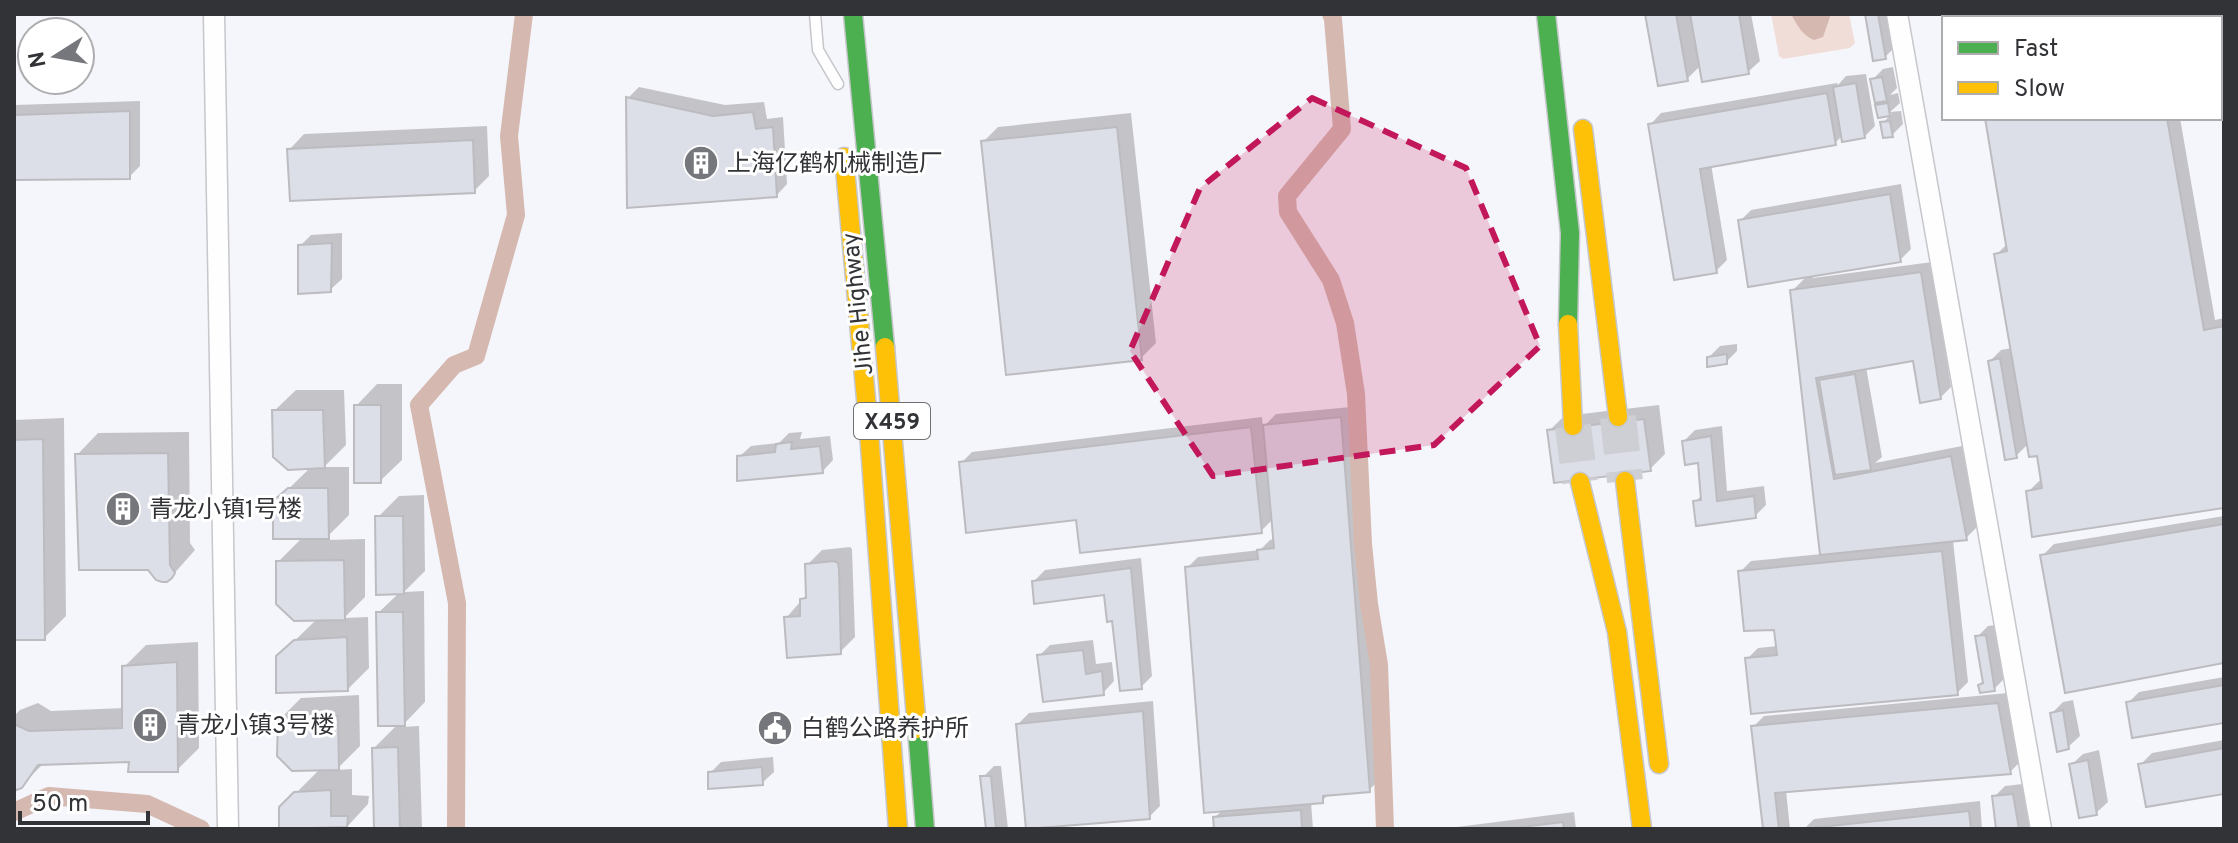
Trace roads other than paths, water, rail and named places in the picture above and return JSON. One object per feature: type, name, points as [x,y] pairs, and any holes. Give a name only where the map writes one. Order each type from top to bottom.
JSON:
[{"type":"main road","points":[[832,14],[838,92]]},
{"type":"main road","points":[[1546,14],[1570,233],[1568,338],[1573,426]]},
{"type":"main road","name":"Jihe Highway","points":[[853,16],[893,431],[925,829]]},
{"type":"main road","points":[[1581,107],[1618,417]]},
{"type":"main road","name":"Jihe Highway","points":[[842,132],[869,432],[898,829]]},
{"type":"main road","points":[[1625,481],[1661,782]]},
{"type":"main road","points":[[1580,482],[1617,632],[1642,829]]},
{"type":"street","points":[[214,14],[228,829]]},
{"type":"street","points":[[1897,14],[2041,829]]},
{"type":"lane","points":[[815,14],[818,50],[838,92]]},
{"type":"waterway","points":[[456,829],[457,603],[419,405],[454,365],[476,356],[516,215],[509,136],[524,14]]},
{"type":"waterway","points":[[1331,14],[1342,129],[1287,196],[1288,212],[1331,280],[1345,323],[1356,394],[1363,544],[1379,665],[1385,829]]},
{"type":"waterway","points":[[14,812],[49,796],[147,804],[201,829]]},
{"type":"tunnel","points":[[1618,417],[1625,481]]},
{"type":"tunnel","points":[[1573,426],[1580,482]]},
{"type":"place","name":"上海亿鹤机械制造厂","points":[[701,163]]},
{"type":"place","name":"青龙小镇1号楼","points":[[123,509]]},
{"type":"place","name":"青龙小镇3号楼","points":[[150,725]]},
{"type":"place","name":"白鹤公路养护所","points":[[775,728]]}]
